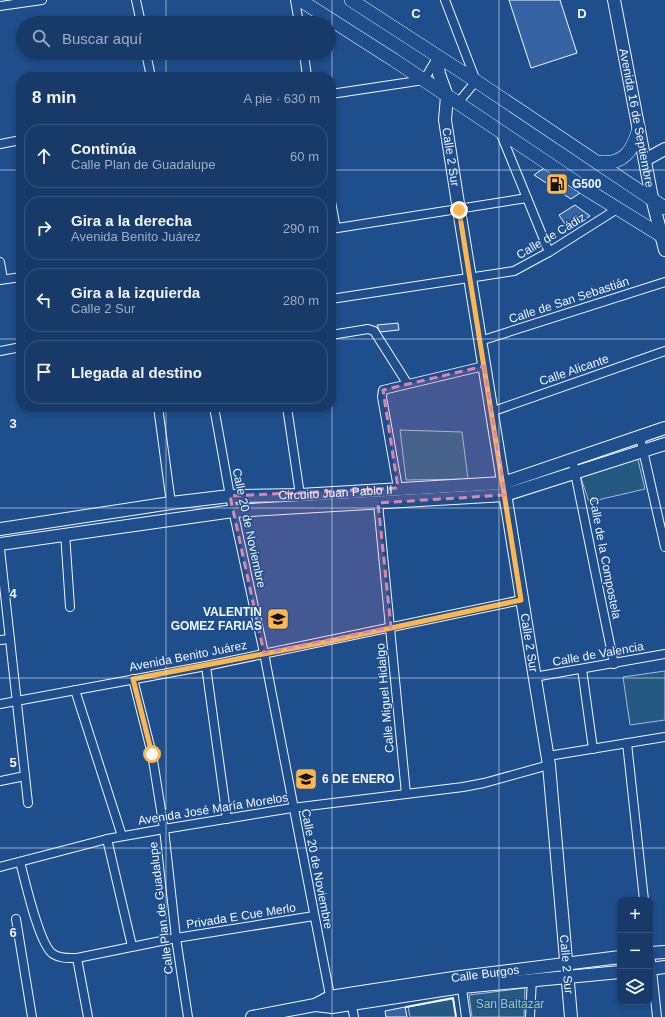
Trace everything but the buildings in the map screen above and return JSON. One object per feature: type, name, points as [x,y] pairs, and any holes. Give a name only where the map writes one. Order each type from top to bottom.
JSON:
[{"type":"main road","points":[[300,0],[325,16]]},
{"type":"main road","points":[[351,0],[476,81],[665,208]]},
{"type":"main road","name":"Avenida 16 de Septiembre","points":[[614,0],[652,198],[663,237],[665,250]]},
{"type":"main road","points":[[336,23],[617,209],[663,237]]},
{"type":"main road","name":"Calle 2 Sur","points":[[437,57],[439,74],[452,100],[445,120],[469,277],[548,760],[571,1017]]},
{"type":"main road","points":[[597,162],[612,163],[622,158],[630,151],[635,142],[639,128]]},
{"type":"main road","points":[[645,160],[665,149]]},
{"type":"main road","name":"Circuito Juan Pablo II","points":[[0,529],[171,503],[230,496],[300,495],[398,488],[504,489],[572,458],[665,428]]},
{"type":"main road","name":"Circuito Juan Pablo II","points":[[0,544],[65,533],[232,511],[378,503],[504,489],[575,472],[665,444]]},
{"type":"main road","points":[[653,953],[665,952]]},
{"type":"main road","name":"Calle Burgos","points":[[252,1017],[286,1014],[315,1005],[331,1002],[617,958]]},
{"type":"main road","points":[[653,969],[665,967]]},
{"type":"main road","name":"Calle Burgos","points":[[461,982],[568,977],[617,972]]},
{"type":"street","points":[[0,6],[42,0]]},
{"type":"street","points":[[136,0],[139,16]]},
{"type":"street","points":[[295,0],[298,16]]},
{"type":"street","points":[[445,0],[476,81],[452,100]]},
{"type":"street","points":[[336,93],[424,80],[437,57]]},
{"type":"street","points":[[147,60],[150,72]]},
{"type":"street","points":[[305,60],[306,72]]},
{"type":"street","points":[[500,132],[549,252]]},
{"type":"street","points":[[0,144],[16,141]]},
{"type":"street","points":[[336,229],[527,198]]},
{"type":"street","name":"Calle de Cádiz","points":[[336,298],[514,271],[549,252],[617,209]]},
{"type":"street","points":[[0,262],[2,280],[16,278]]},
{"type":"street","name":"Calle de San Sebastián","points":[[480,341],[665,282]]},
{"type":"street","points":[[336,334],[368,329],[374,331],[407,383]]},
{"type":"street","points":[[0,351],[16,348]]},
{"type":"street","name":"Calle Alicante","points":[[491,412],[665,351]]},
{"type":"street","points":[[398,488],[381,393],[386,388],[484,366]]},
{"type":"street","points":[[159,412],[171,503]]},
{"type":"street","name":"Calle 20 de Noviembre","points":[[215,412],[232,511],[264,653],[292,808],[331,1002]]},
{"type":"street","points":[[288,412],[300,495]]},
{"type":"street","points":[[640,437],[665,547]]},
{"type":"street","name":"Calle de la Compostela","points":[[572,458],[614,664]]},
{"type":"street","name":"Calle Miguel Hidalgo","points":[[378,503],[406,794]]},
{"type":"street","points":[[65,533],[70,607]]},
{"type":"street","points":[[0,549],[28,803]]},
{"type":"street","name":"Avenida Benito Juárez","points":[[0,704],[206,666],[521,600]]},
{"type":"street","points":[[0,640],[10,639]]},
{"type":"street","name":"Calle de Valencia","points":[[534,677],[665,654]]},
{"type":"street","points":[[206,666],[227,818]]},
{"type":"street","points":[[582,669],[592,749]]},
{"type":"street","name":"Calle Plan de Guadalupe","points":[[133,679],[152,754],[164,829],[176,938],[188,1017]]},
{"type":"street","points":[[75,690],[122,836]]},
{"type":"street","name":"Avenida José María Morelos","points":[[0,867],[122,836],[292,808],[484,783],[548,760],[592,749],[665,737]]},
{"type":"street","points":[[627,743],[644,897]]},
{"type":"street","points":[[0,781],[25,776]]},
{"type":"street","points":[[107,839],[132,946]]},
{"type":"street","name":"Privada E Cue Merlo","points":[[20,862],[35,918],[42,936],[52,954],[61,958],[77,958],[176,938],[314,916]]},
{"type":"street","points":[[16,919],[32,1017]]},
{"type":"street","points":[[77,958],[88,1017]]},
{"type":"street","points":[[530,1017],[532,979]]},
{"type":"street","points":[[461,982],[466,1017]]},
{"type":"street","points":[[653,985],[657,1017]]},
{"type":"street","points":[[351,999],[354,1017]]},
{"type":"highlighted area","points":[[484,366],[505,495],[378,503],[391,627],[264,653],[230,496],[398,488],[383,390]]},
{"type":"green space","points":[[400,430],[462,432],[468,479],[406,480]]},
{"type":"green space","points":[[637,456],[645,489],[589,502],[580,475]]},
{"type":"green space","points":[[665,671],[665,720],[630,725],[623,677]]},
{"type":"green space","name":"San Baltazar","points":[[525,988],[524,1017],[472,1017],[469,995]]},
{"type":"green space","points":[[453,999],[456,1017],[410,1017],[408,1007]]},
{"type":"wall","points":[[406,1007],[453,998],[456,1017]]},
{"type":"place","name":"G500","points":[[557,184]]},
{"type":"place","name":"VALENTIN GOMEZ FARIAS","points":[[278,619]]},
{"type":"place","name":"6 DE ENERO","points":[[306,779]]},
{"type":"route","points":[[152,754],[133,679],[326,642],[521,600],[459,210]]}]
